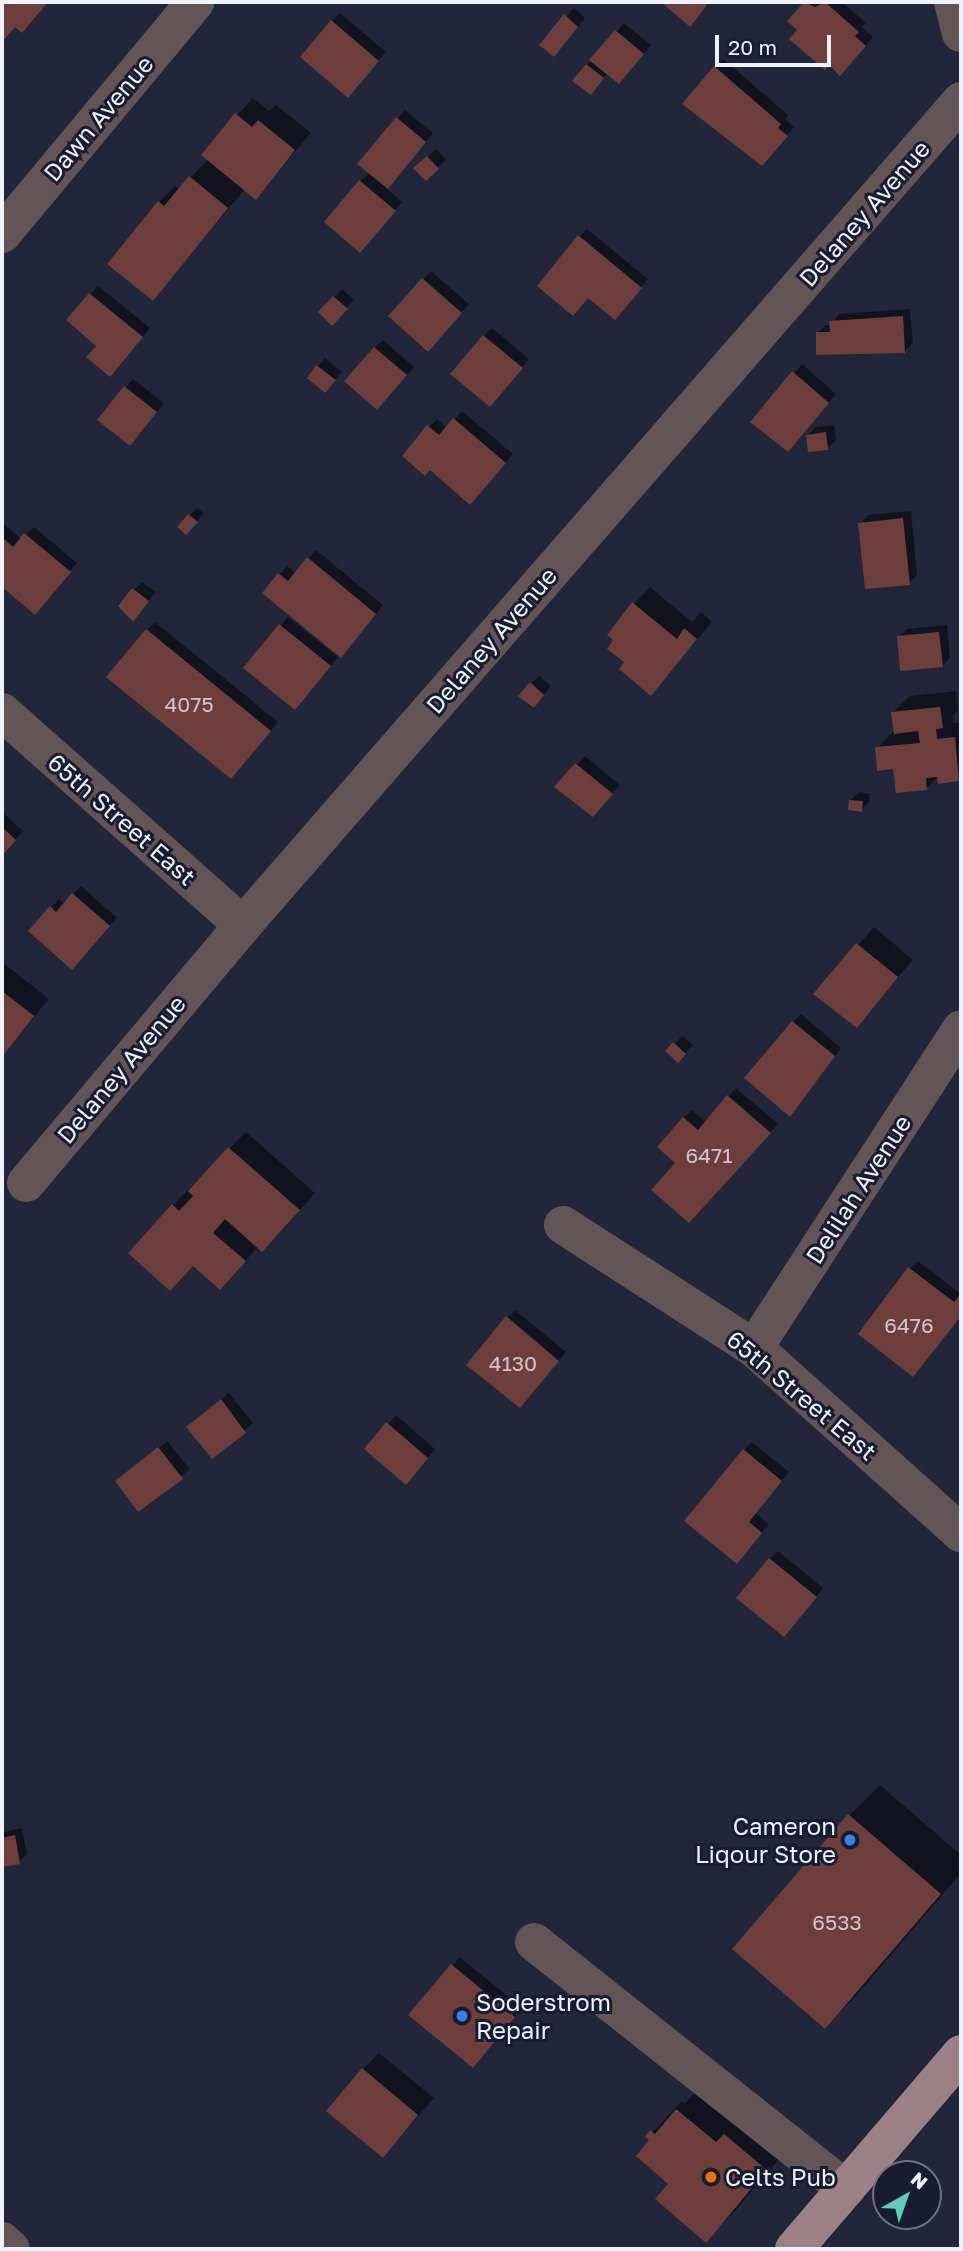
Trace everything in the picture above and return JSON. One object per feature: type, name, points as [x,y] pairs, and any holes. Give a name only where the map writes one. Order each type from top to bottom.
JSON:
[{"type":"main road","points":[[794,2249],[961,2054]]},
{"type":"street","name":"Dawn Avenue","points":[[2,234],[195,2]]},
{"type":"street","points":[[953,2],[961,33]]},
{"type":"street","name":"Delaney Avenue","points":[[26,1183],[243,925],[961,101]]},
{"type":"street","name":"65th Street East","points":[[2,712],[243,925]]},
{"type":"street","name":"Delilah Avenue","points":[[754,1348],[961,1029]]},
{"type":"street","name":"65th Street East","points":[[563,1225],[754,1348],[961,1533]]},
{"type":"street","points":[[534,1942],[846,2189]]},
{"type":"street","points":[[2,2241],[11,2249]]},
{"type":"building","points":[[2,2],[48,2],[22,33],[15,27],[2,42]]},
{"type":"building","points":[[661,2],[703,2],[707,5],[690,27]]},
{"type":"building","points":[[804,2],[815,7],[825,2],[859,32],[855,36],[866,46],[840,76],[829,65],[825,70],[789,39],[797,30],[787,21]]},
{"type":"building","points":[[564,14],[578,27],[554,57],[539,45]]},
{"type":"building","points":[[331,20],[379,61],[348,98],[300,57]]},
{"type":"building","points":[[615,30],[644,54],[619,84],[589,60]]},
{"type":"building","points":[[586,64],[604,78],[591,95],[572,81]]},
{"type":"building","points":[[714,66],[781,124],[778,128],[788,136],[762,166],[682,104]]},
{"type":"building","points":[[235,113],[252,127],[258,120],[295,150],[256,200],[201,155]]},
{"type":"building","points":[[396,117],[426,142],[388,189],[357,164]]},
{"type":"building","points":[[427,156],[439,169],[426,181],[413,168]]},
{"type":"building","points":[[189,176],[228,208],[153,301],[107,264],[158,201],[164,206]]},
{"type":"building","points":[[359,180],[396,211],[360,253],[324,222]]},
{"type":"building","points":[[578,235],[642,288],[615,320],[588,298],[573,316],[537,286]]},
{"type":"building","points":[[422,278],[462,313],[428,352],[388,316]]},
{"type":"building","points":[[89,293],[143,337],[110,377],[86,357],[96,346],[66,320]]},
{"type":"building","points":[[333,296],[348,309],[332,326],[318,312]]},
{"type":"building","points":[[903,316],[905,353],[816,355],[816,332],[830,332],[829,321]]},
{"type":"building","points":[[483,335],[523,368],[490,407],[450,374]]},
{"type":"building","points":[[374,347],[407,375],[377,410],[344,381]]},
{"type":"building","points":[[316,365],[336,380],[325,393],[307,378]]},
{"type":"building","points":[[792,371],[829,403],[788,452],[750,422]]},
{"type":"building","points":[[124,386],[157,412],[130,446],[97,420]]},
{"type":"building","points":[[453,418],[506,463],[470,505],[430,470],[425,476],[402,456],[427,425],[439,435]]},
{"type":"building","points":[[826,432],[828,450],[808,452],[806,435]]},
{"type":"building","points":[[188,514],[198,522],[186,535],[177,527]]},
{"type":"building","points":[[903,518],[910,585],[865,589],[858,523]]},
{"type":"building","points":[[24,533],[71,572],[35,615],[2,587],[2,537],[13,547]]},
{"type":"building","points":[[307,557],[376,614],[341,658],[262,593],[278,573],[288,581]]},
{"type":"building","points":[[132,588],[149,601],[133,622],[118,606]]},
{"type":"building","points":[[632,602],[677,639],[684,628],[697,639],[651,696],[619,669],[624,662],[607,649],[613,640],[607,635]]},
{"type":"building","points":[[279,624],[331,666],[295,710],[243,668]]},
{"type":"building","points":[[146,629],[271,731],[231,779],[106,677]]},
{"type":"building","points":[[939,632],[943,667],[900,671],[897,636]]},
{"type":"building","points":[[530,682],[544,695],[534,708],[518,696]]},
{"type":"building","points":[[940,707],[943,728],[936,729],[937,739],[955,737],[959,781],[938,784],[937,777],[926,778],[927,790],[896,793],[893,769],[877,771],[875,747],[920,743],[918,731],[894,734],[891,712]]},
{"type":"building","points":[[575,763],[613,794],[593,817],[554,787]]},
{"type":"building","points":[[849,800],[863,801],[862,812],[848,810]]},
{"type":"building","points":[[2,827],[16,840],[2,856]]},
{"type":"building","points":[[72,893],[110,926],[72,970],[28,931],[50,906],[56,912]]},
{"type":"building","points":[[856,943],[898,977],[857,1028],[813,994]]},
{"type":"building","points":[[2,991],[34,1016],[2,1057]]},
{"type":"building","points":[[792,1021],[835,1056],[790,1117],[744,1078]]},
{"type":"building","points":[[673,1042],[686,1054],[678,1063],[665,1051]]},
{"type":"building","points":[[727,1095],[771,1133],[689,1223],[651,1190],[675,1163],[657,1147],[683,1117],[698,1130]]},
{"type":"building","points":[[228,1147],[300,1210],[262,1252],[225,1219],[213,1233],[246,1261],[220,1290],[193,1266],[170,1291],[128,1253],[172,1204],[179,1211],[193,1196],[188,1191]]},
{"type":"building","points":[[908,1267],[954,1302],[961,1293],[961,1316],[913,1377],[858,1334]]},
{"type":"building","points":[[506,1316],[559,1361],[520,1408],[466,1365]]},
{"type":"building","points":[[221,1399],[246,1433],[212,1459],[186,1427]]},
{"type":"building","points":[[386,1422],[428,1458],[406,1485],[364,1449]]},
{"type":"building","points":[[158,1447],[183,1479],[138,1512],[115,1481]]},
{"type":"building","points":[[743,1449],[782,1481],[749,1522],[762,1533],[737,1564],[684,1521]]},
{"type":"building","points":[[769,1558],[817,1597],[784,1637],[736,1598]]},
{"type":"building","points":[[848,1814],[941,1894],[825,2029],[732,1949]]},
{"type":"building","points":[[15,1835],[20,1864],[2,1867],[2,1838]]},
{"type":"building","name":"Soderstrom Repair","points":[[451,1964],[515,2017],[473,2068],[408,2015]]},
{"type":"building","points":[[362,2068],[418,2115],[383,2158],[326,2111]]},
{"type":"building","name":"Celts Pub","points":[[676,2109],[716,2142],[724,2134],[767,2170],[706,2243],[655,2199],[668,2184],[636,2156],[649,2140],[645,2137],[650,2130],[655,2134]]},
{"type":"place","name":"Cameron Liqour Store","points":[[850,1840]]},
{"type":"place","name":"Soderstrom Repair","points":[[462,2016]]},
{"type":"place","name":"Celts Pub","points":[[711,2177]]}]
